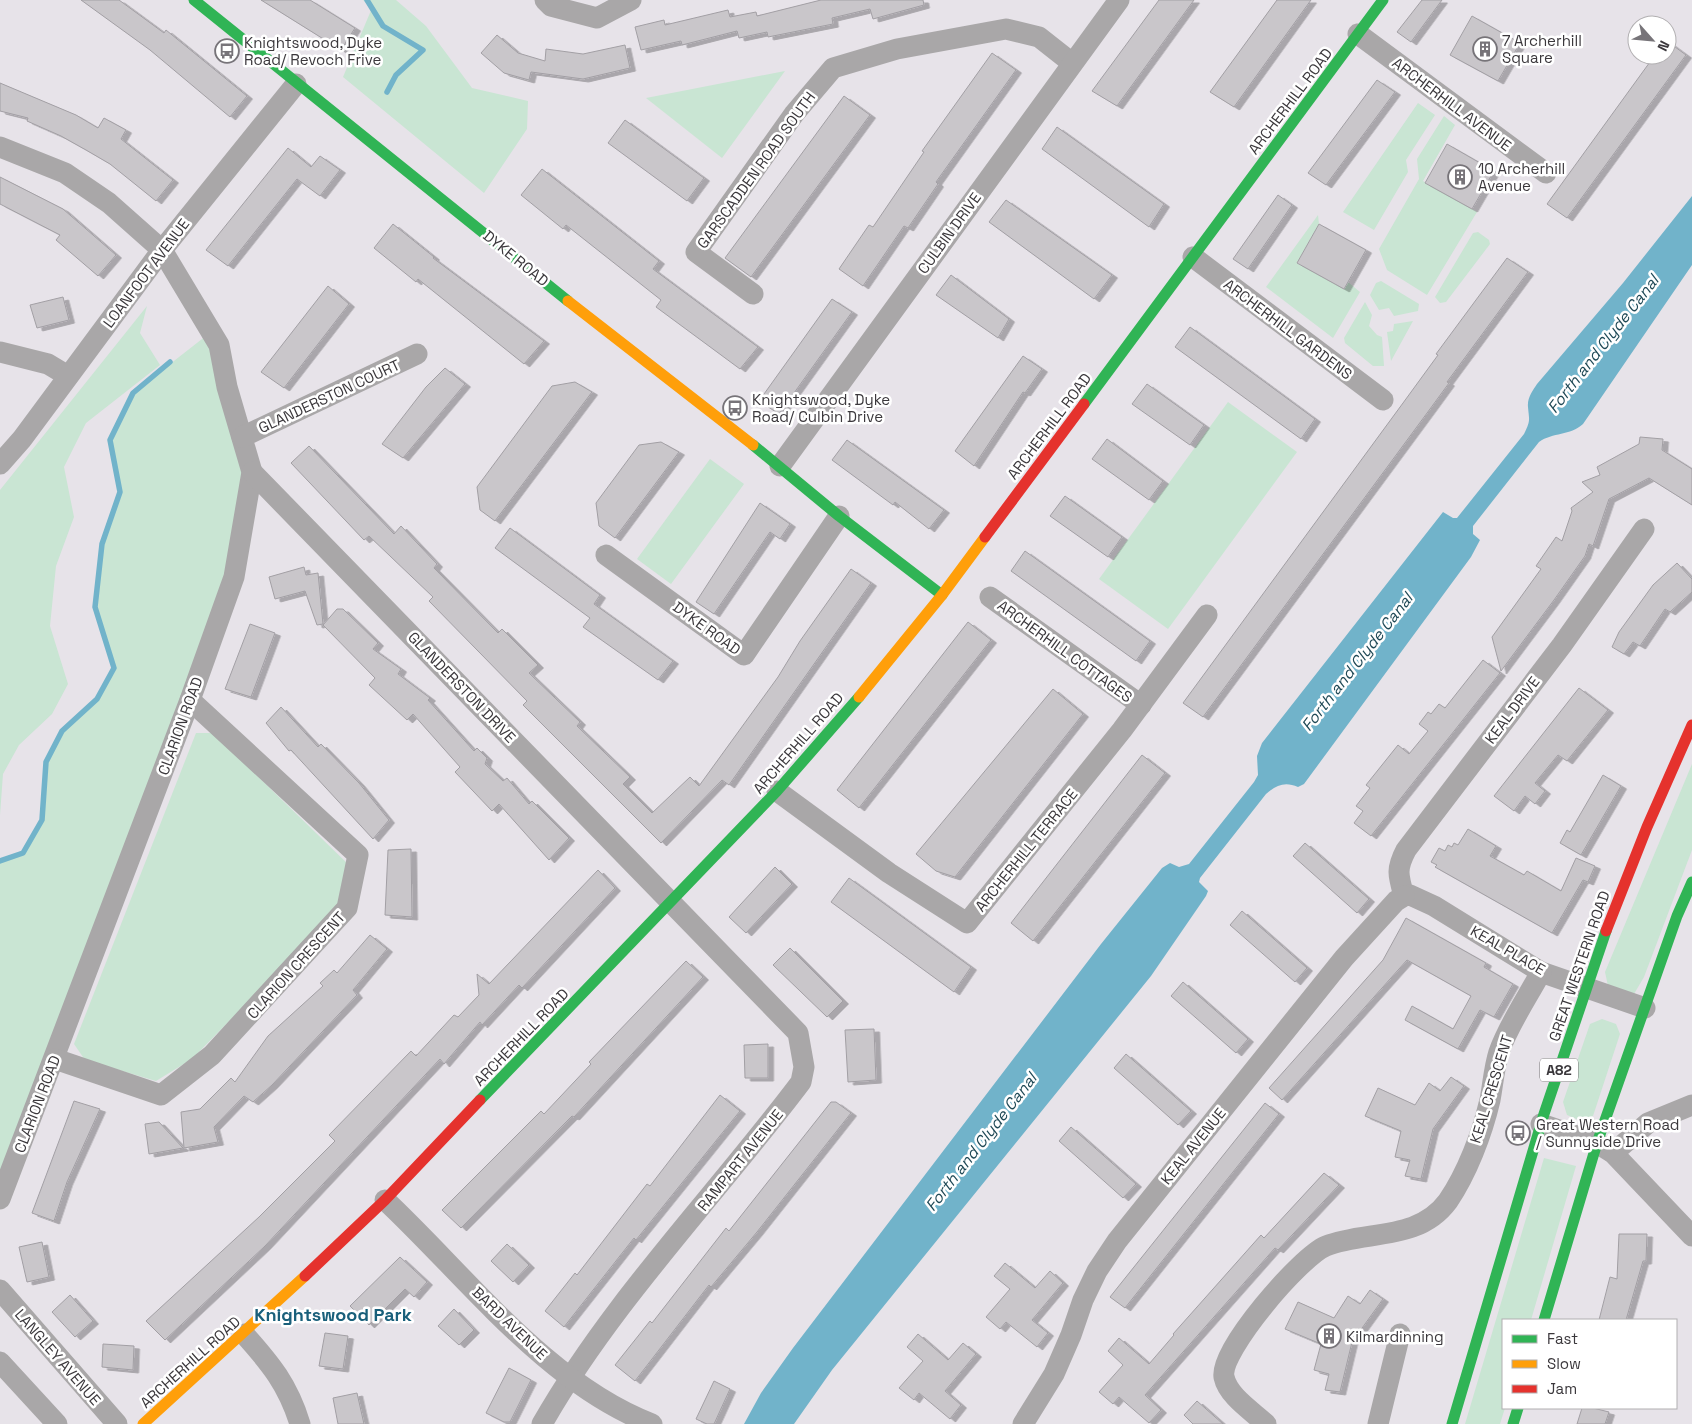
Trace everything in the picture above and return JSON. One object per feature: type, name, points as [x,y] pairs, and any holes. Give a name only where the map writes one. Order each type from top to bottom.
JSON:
[{"type":"street","name":"DYKE ROAD","points":[[194,0],[296,84],[780,466],[839,516],[942,595]]},
{"type":"street","points":[[546,0],[551,6],[597,18],[631,0]]},
{"type":"street","name":"CULBIN DRIVE","points":[[780,466],[1119,0]]},
{"type":"street","name":"ARCHERHILL ROAD","points":[[143,1424],[244,1334],[385,1200],[777,791],[856,701],[942,595],[1384,0]]},
{"type":"street","name":"GARSCADDEN ROAD SOUTH","points":[[753,294],[696,252],[794,114],[833,68],[897,48],[1006,29],[1039,37],[1072,63]]},
{"type":"street","name":"ARCHERHILL AVENUE","points":[[1358,34],[1546,173]]},
{"type":"street","name":"LOANFOOT AVENUE","points":[[0,464],[162,250],[296,84]]},
{"type":"street","points":[[0,147],[65,174],[109,203],[162,250]]},
{"type":"street","name":"CLARION ROAD","points":[[0,1199],[55,1059],[190,700],[234,577],[252,472],[227,387],[219,344],[162,250]]},
{"type":"street","name":"ARCHERHILL GARDENS","points":[[1193,257],[1383,400]]},
{"type":"street","points":[[0,352],[48,364],[68,376]]},
{"type":"street","name":"GLANDERSTON COURT","points":[[242,437],[417,354]]},
{"type":"street","name":"GLANDERSTON DRIVE","points":[[252,472],[672,902]]},
{"type":"street","name":"DYKE ROAD","points":[[606,555],[744,655],[839,516]]},
{"type":"street","name":"KEAL DRIVE","points":[[1404,896],[1398,875],[1399,864],[1406,850],[1562,645],[1644,529]]},
{"type":"street","name":"ARCHERHILL COTTAGES","points":[[990,598],[1140,705]]},
{"type":"street","name":"ARCHERHILL TERRACE","points":[[777,791],[889,873],[967,923],[1140,705],[1207,615]]},
{"type":"street","name":"CLARION CRESCENT","points":[[55,1059],[161,1095],[212,1055],[347,908],[358,854],[190,700]]},
{"type":"street","name":"GREAT WESTERN ROAD","points":[[1452,1424],[1541,1124],[1586,989],[1635,857],[1692,725]]},
{"type":"street","points":[[1544,1319],[1605,1148],[1644,1008],[1677,916],[1692,882]]},
{"type":"street","name":"KEAL PLACE","points":[[1404,896],[1410,895],[1434,906],[1541,972],[1644,1008]]},
{"type":"street","name":"KEAL AVENUE","points":[[1023,1424],[1054,1374],[1071,1335],[1083,1300],[1097,1271],[1117,1242],[1344,958],[1396,901],[1404,896]]},
{"type":"street","name":"RAMPART AVENUE","points":[[542,1424],[569,1377],[607,1325],[801,1082],[804,1067],[798,1033],[672,902]]},
{"type":"street","name":"KEAL CRESCENT","points":[[1266,1424],[1234,1394],[1227,1384],[1223,1370],[1230,1353],[1254,1318],[1282,1285],[1318,1250],[1339,1242],[1392,1234],[1406,1229],[1432,1216],[1446,1203],[1456,1188],[1480,1133],[1489,1102],[1499,1053],[1506,1035],[1541,972]]},
{"type":"street","points":[[1605,1148],[1648,1123],[1692,1105]]},
{"type":"street","points":[[1541,1124],[1605,1148],[1692,1236]]},
{"type":"street","name":"BARD AVENUE","points":[[385,1200],[538,1352],[569,1377],[614,1406],[652,1424]]},
{"type":"street","name":"LANGLEY AVENUE","points":[[0,1290],[117,1424]]},
{"type":"street","points":[[244,1334],[274,1367],[294,1404],[300,1424]]},
{"type":"street","points":[[1378,1424],[1400,1334]]},
{"type":"street","points":[[0,1362],[57,1424]]},
{"type":"street","points":[[1513,1424],[1518,1409]]},
{"type":"green space","points":[[363,0],[396,0],[426,26],[472,88],[528,101],[527,129],[484,193],[343,77],[372,8]]},
{"type":"green space","points":[[785,71],[722,158],[646,98]]},
{"type":"green space","points":[[1418,103],[1435,115],[1406,160],[1408,172],[1374,230],[1343,212]]},
{"type":"green space","points":[[1444,116],[1455,125],[1423,181],[1477,212],[1427,295],[1387,270],[1379,249],[1419,179],[1417,159]]},
{"type":"green space","points":[[1318,215],[1319,224],[1297,263],[1344,289],[1348,282],[1360,292],[1333,338],[1266,287]]},
{"type":"green space","points":[[1478,232],[1489,240],[1490,244],[1446,302],[1440,303],[1435,297],[1473,233]]},
{"type":"green space","points":[[1381,281],[1419,304],[1418,311],[1394,316],[1389,308],[1379,310],[1370,295],[1376,283]]},
{"type":"green space","points":[[1365,302],[1372,315],[1369,326],[1377,335],[1382,337],[1384,366],[1373,366],[1345,343],[1344,338]]},
{"type":"green space","points":[[147,306],[140,333],[160,365],[86,423],[64,467],[74,517],[56,566],[50,626],[68,684],[52,714],[19,745],[3,774],[0,815],[0,490]]},
{"type":"green space","points":[[1413,321],[1391,361],[1387,332],[1393,331],[1394,324]]},
{"type":"green space","points":[[211,332],[252,472],[234,577],[0,1199],[0,861],[23,853],[42,820],[46,762],[62,731],[97,699],[114,668],[95,607],[102,544],[120,492],[110,440],[133,393]]},
{"type":"green space","points":[[1228,402],[1297,452],[1168,629],[1099,579]]},
{"type":"green space","points":[[710,459],[744,484],[671,584],[637,559]]},
{"type":"green space","points":[[196,733],[213,733],[350,866],[345,903],[192,1059],[156,1081],[85,1060],[74,1044]]},
{"type":"green space","points":[[1692,764],[1692,850],[1644,977],[1634,994],[1608,986],[1605,972]]},
{"type":"green space","points":[[1602,1019],[1616,1024],[1620,1034],[1593,1116],[1581,1121],[1567,1115],[1563,1102],[1590,1024]]},
{"type":"green space","points":[[1544,1158],[1576,1166],[1531,1319],[1502,1319],[1502,1409],[1505,1409],[1500,1424],[1465,1424]]},
{"type":"water","name":"Forth and Clyde Canal","points":[[1692,196],[1692,265],[1583,424],[1578,428],[1539,442],[1473,526],[1473,534],[1480,540],[1471,557],[1304,784],[1298,787],[1289,784],[1281,785],[1273,788],[1266,794],[1200,878],[1199,882],[1208,891],[1206,896],[1151,976],[832,1370],[794,1424],[744,1424],[761,1393],[793,1348],[1101,944],[1162,868],[1170,863],[1179,867],[1189,864],[1254,782],[1258,775],[1257,756],[1262,743],[1443,512],[1453,518],[1457,518],[1524,434],[1529,420],[1528,400],[1537,384],[1623,283]]},
{"type":"building","points":[[81,0],[119,0],[164,33],[166,30],[247,96],[230,117],[150,50]]},
{"type":"building","points":[[261,0],[310,0],[355,28],[341,50]]},
{"type":"building","points":[[821,0],[923,0],[924,5],[873,19],[870,9],[832,18],[833,24],[768,37],[767,32],[739,38],[737,31],[682,45],[681,41],[641,50],[635,27],[664,20],[665,25],[728,10],[730,17],[756,12],[757,16]]},
{"type":"building","points":[[1159,0],[1194,0],[1117,106],[1092,91]]},
{"type":"building","points":[[1277,0],[1311,0],[1234,107],[1210,92]]},
{"type":"building","points":[[1422,0],[1442,0],[1411,42],[1397,32]]},
{"type":"building","name":"7 Archerhill Square","points":[[1472,16],[1520,43],[1498,81],[1450,55]]},
{"type":"building","points":[[497,35],[518,53],[545,61],[546,49],[583,54],[625,45],[630,68],[583,79],[531,72],[529,80],[504,73],[481,53]]},
{"type":"building","points":[[1677,48],[1686,55],[1567,218],[1547,204],[1648,65],[1677,65]]},
{"type":"building","points":[[992,53],[1016,70],[936,182],[938,184],[908,228],[904,226],[863,286],[839,269],[869,225],[873,227],[924,152],[922,151]]},
{"type":"building","points":[[1377,80],[1395,92],[1326,185],[1308,173]]},
{"type":"building","points":[[0,83],[76,115],[98,128],[104,118],[126,130],[121,139],[173,180],[156,201],[110,164],[86,150],[61,136],[27,121],[28,118],[0,111]]},
{"type":"building","points":[[844,96],[870,115],[751,277],[725,258]]},
{"type":"building","points":[[625,120],[704,178],[687,201],[608,143]]},
{"type":"building","points":[[1057,127],[1164,204],[1149,227],[1042,149]]},
{"type":"building","name":"10 Archerhill Avenue","points":[[1447,144],[1494,171],[1472,209],[1425,183]]},
{"type":"building","points":[[288,148],[311,167],[320,156],[340,170],[320,196],[297,179],[228,266],[206,250]]},
{"type":"building","points":[[542,169],[659,261],[653,269],[758,347],[740,369],[656,307],[661,300],[566,225],[563,229],[521,195]]},
{"type":"building","points":[[0,177],[63,209],[116,255],[98,276],[56,240],[60,235],[0,204]]},
{"type":"building","points":[[1278,195],[1292,205],[1248,269],[1233,259]]},
{"type":"building","points":[[1006,200],[1112,275],[1094,299],[989,222]]},
{"type":"building","points":[[393,224],[433,258],[544,341],[524,364],[418,279],[416,282],[374,248]]},
{"type":"building","points":[[1319,224],[1366,250],[1344,289],[1297,263]]},
{"type":"building","points":[[1507,258],[1528,272],[1447,382],[1449,383],[1203,717],[1183,703]]},
{"type":"building","points":[[951,275],[1009,319],[998,338],[936,295]]},
{"type":"building","points":[[328,286],[349,304],[284,388],[261,372]]},
{"type":"building","points":[[63,297],[69,320],[37,328],[30,305]]},
{"type":"building","points":[[832,299],[852,312],[779,414],[759,401]]},
{"type":"building","points":[[1190,327],[1315,419],[1301,439],[1175,347]]},
{"type":"building","points":[[1023,356],[1042,369],[1025,393],[1023,392],[974,466],[955,451]]},
{"type":"building","points":[[445,368],[465,384],[403,458],[382,444],[426,387]]},
{"type":"building","points":[[575,382],[592,392],[495,521],[480,510],[477,487],[552,386]]},
{"type":"building","points":[[1147,384],[1204,425],[1190,445],[1132,404]]},
{"type":"building","points":[[1640,437],[1663,439],[1662,450],[1692,469],[1692,505],[1649,478],[1609,499],[1593,546],[1589,544],[1585,556],[1501,671],[1492,637],[1541,569],[1536,566],[1556,537],[1562,541],[1572,511],[1571,508],[1593,492],[1582,482],[1600,475],[1597,467],[1639,444]]},
{"type":"building","points":[[1107,439],[1163,481],[1149,500],[1092,459]]},
{"type":"building","points":[[847,440],[944,510],[929,529],[895,502],[893,505],[832,460]]},
{"type":"building","points":[[661,442],[679,452],[615,538],[599,526],[596,503],[639,445]]},
{"type":"building","points":[[309,446],[394,534],[401,526],[437,564],[434,568],[498,633],[502,629],[538,665],[529,673],[580,722],[577,726],[630,777],[623,784],[652,813],[690,777],[699,786],[778,677],[800,641],[851,569],[871,583],[729,785],[722,780],[661,843],[523,705],[527,701],[429,601],[433,597],[369,536],[364,540],[291,463]]},
{"type":"building","points":[[1065,496],[1122,537],[1108,557],[1050,516]]},
{"type":"building","points":[[760,503],[790,524],[780,539],[770,532],[714,614],[696,602]]},
{"type":"building","points":[[510,528],[600,595],[594,604],[673,661],[658,680],[583,627],[590,618],[495,548]]},
{"type":"building","points":[[1025,551],[1150,641],[1136,661],[1011,571]]},
{"type":"building","points":[[1677,563],[1692,579],[1692,592],[1670,612],[1665,609],[1640,646],[1633,642],[1624,654],[1612,647],[1619,632],[1653,585]]},
{"type":"building","points":[[304,567],[306,575],[318,573],[323,624],[317,625],[305,591],[275,599],[269,577]]},
{"type":"building","points":[[337,609],[343,609],[378,643],[373,649],[401,669],[398,674],[430,698],[428,700],[474,751],[477,748],[487,758],[485,764],[503,781],[507,778],[529,804],[532,801],[569,838],[549,860],[499,804],[492,811],[455,772],[460,767],[413,714],[407,720],[369,685],[375,678],[323,625]]},
{"type":"building","points":[[968,622],[991,640],[859,808],[837,790]]},
{"type":"building","points":[[250,624],[275,633],[251,697],[225,689]]},
{"type":"building","points":[[1483,660],[1500,673],[1371,836],[1354,823],[1363,811],[1356,806],[1370,788],[1366,785],[1398,745],[1409,754],[1428,731],[1419,724],[1428,712],[1431,714],[1439,704],[1445,708]]},
{"type":"building","points":[[1579,688],[1608,710],[1567,761],[1558,755],[1535,783],[1545,791],[1535,804],[1525,796],[1514,811],[1494,796]]},
{"type":"building","points":[[1053,689],[1083,714],[955,877],[936,871],[916,854]]},
{"type":"building","points":[[281,707],[318,747],[321,744],[359,783],[389,820],[373,839],[291,750],[289,751],[266,723]]},
{"type":"building","points":[[1142,755],[1165,773],[1033,941],[1011,923]]},
{"type":"building","points":[[1603,775],[1621,786],[1581,855],[1560,843],[1567,830],[1570,832]]},
{"type":"building","points":[[1468,829],[1496,846],[1490,856],[1524,875],[1527,871],[1561,891],[1576,858],[1595,866],[1588,882],[1583,880],[1552,933],[1435,867],[1437,865],[1431,862],[1439,848],[1445,851],[1448,845],[1452,847],[1454,843],[1458,845]]},
{"type":"building","points":[[1305,843],[1369,899],[1357,913],[1293,856]]},
{"type":"building","points":[[411,849],[412,917],[385,915],[388,850]]},
{"type":"building","points":[[775,867],[792,884],[746,933],[729,917]]},
{"type":"building","points":[[598,870],[615,888],[522,988],[519,985],[482,1025],[480,1022],[444,1064],[440,1059],[265,1246],[165,1340],[146,1321],[259,1217],[335,1141],[329,1135],[411,1051],[416,1056],[454,1015],[458,1017],[479,995],[477,974],[489,984]]},
{"type":"building","points":[[849,878],[971,967],[954,992],[831,902]]},
{"type":"building","points":[[1242,911],[1307,968],[1295,982],[1230,925]]},
{"type":"building","points":[[1406,918],[1486,963],[1484,967],[1513,984],[1494,1017],[1480,1010],[1458,1049],[1405,1020],[1412,1006],[1453,1029],[1471,996],[1407,960],[1282,1100],[1269,1088],[1383,960]]},
{"type":"building","points":[[370,935],[387,949],[353,990],[357,995],[272,1085],[253,1102],[244,1096],[214,1127],[218,1142],[184,1148],[181,1112],[200,1109],[231,1078],[235,1082],[268,1036],[323,986],[320,983],[334,970],[337,973]]},
{"type":"building","points":[[790,948],[843,1001],[827,1017],[773,965]]},
{"type":"building","points":[[686,961],[703,977],[574,1117],[572,1116],[461,1228],[442,1210],[541,1111],[544,1114],[591,1064],[589,1062]]},
{"type":"building","points":[[1183,982],[1248,1039],[1236,1053],[1171,996]]},
{"type":"building","points":[[874,1029],[876,1080],[848,1082],[845,1030]]},
{"type":"building","points":[[768,1044],[768,1078],[745,1078],[744,1045]]},
{"type":"building","points":[[1126,1054],[1191,1111],[1178,1125],[1114,1068]]},
{"type":"building","points":[[1451,1077],[1464,1086],[1433,1129],[1421,1179],[1405,1176],[1410,1160],[1395,1157],[1401,1131],[1365,1116],[1378,1088],[1415,1105],[1429,1083],[1440,1091]]},
{"type":"building","points":[[720,1095],[740,1111],[636,1240],[634,1238],[564,1327],[545,1311],[575,1273],[577,1275],[647,1184],[650,1186]]},
{"type":"building","points":[[74,1101],[100,1109],[67,1182],[54,1221],[32,1213]]},
{"type":"building","points":[[831,1102],[836,1102],[851,1113],[757,1232],[711,1287],[709,1285],[635,1381],[615,1365],[650,1321],[652,1323],[726,1228],[729,1231]]},
{"type":"building","points":[[1265,1103],[1279,1114],[1125,1308],[1110,1297]]},
{"type":"building","points":[[159,1122],[183,1148],[149,1154],[145,1124]]},
{"type":"building","points":[[1071,1127],[1136,1184],[1123,1198],[1059,1141]]},
{"type":"building","points":[[1324,1173],[1339,1185],[1278,1250],[1275,1248],[1145,1395],[1161,1410],[1149,1423],[1119,1397],[1113,1404],[1099,1392],[1123,1365],[1108,1351],[1119,1338],[1149,1364],[1173,1334],[1261,1235],[1264,1238]]},
{"type":"building","points":[[1619,1234],[1647,1234],[1646,1261],[1643,1261],[1626,1319],[1599,1319],[1610,1277],[1617,1279]]},
{"type":"building","points":[[42,1242],[49,1277],[27,1282],[19,1247]]},
{"type":"building","points":[[507,1244],[529,1265],[513,1282],[491,1261]]},
{"type":"building","points":[[400,1257],[427,1282],[414,1297],[405,1289],[369,1325],[350,1306]]},
{"type":"building","points":[[1005,1263],[1035,1288],[1050,1271],[1063,1283],[1032,1320],[1048,1333],[1037,1347],[1006,1322],[1000,1329],[986,1317],[1010,1289],[994,1276]]},
{"type":"building","name":"Kilmardinning","points":[[1370,1290],[1383,1299],[1352,1342],[1340,1392],[1325,1390],[1329,1374],[1314,1370],[1321,1344],[1285,1329],[1298,1302],[1334,1318],[1348,1296],[1360,1304]]},
{"type":"building","points":[[70,1295],[93,1321],[75,1337],[52,1312]]},
{"type":"building","points":[[454,1309],[474,1330],[459,1345],[438,1326]]},
{"type":"building","points":[[325,1333],[348,1336],[343,1369],[319,1366]]},
{"type":"building","points":[[918,1334],[948,1360],[963,1343],[976,1354],[945,1391],[961,1405],[950,1419],[919,1393],[914,1400],[899,1388],[923,1361],[907,1347]]},
{"type":"building","points":[[103,1344],[134,1346],[133,1370],[102,1367]]},
{"type":"building","points":[[509,1368],[531,1380],[510,1422],[504,1422],[486,1413]]},
{"type":"building","points":[[714,1381],[730,1389],[714,1424],[707,1424],[696,1419]]},
{"type":"building","points":[[357,1393],[364,1424],[338,1424],[333,1398]]},
{"type":"building","points":[[1197,1401],[1223,1424],[1193,1424],[1184,1415]]},
{"type":"building","points":[[1582,1409],[1597,1409],[1609,1412],[1605,1424],[1577,1424]]},
{"type":"waterway","points":[[367,0],[383,26],[423,50],[396,75],[387,92]]},
{"type":"waterway","points":[[0,861],[23,853],[42,820],[46,762],[62,731],[97,699],[114,668],[95,607],[102,544],[120,492],[110,440],[133,393],[170,362]]},
{"type":"traffic: fast","points":[[194,0],[568,301]]},
{"type":"traffic: fast","points":[[1084,404],[1383,0]]},
{"type":"traffic: fast","points":[[753,445],[839,516],[942,595]]},
{"type":"traffic: fast","points":[[480,1100],[777,791],[859,697]]},
{"type":"traffic: fast","points":[[1544,1319],[1597,1143],[1677,916],[1692,882]]},
{"type":"traffic: fast","points":[[1452,1424],[1544,1114],[1606,931]]},
{"type":"traffic: fast","points":[[1513,1424],[1518,1409]]},
{"type":"traffic: slow","points":[[568,301],[753,445]]},
{"type":"traffic: slow","points":[[859,697],[942,595],[985,537]]},
{"type":"traffic: slow","points":[[143,1424],[305,1276]]},
{"type":"traffic: jam","points":[[985,537],[1084,404]]},
{"type":"traffic: jam","points":[[1606,931],[1647,827],[1692,725]]},
{"type":"traffic: jam","points":[[305,1276],[385,1200],[480,1100]]},
{"type":"place","name":"7 Archerhill Square","points":[[1485,49]]},
{"type":"place","name":"Knightswood, Dyke Road/ Revoch Frive","points":[[227,51]]},
{"type":"place","name":"10 Archerhill Avenue","points":[[1460,177]]},
{"type":"place","name":"Knightswood, Dyke Road/ Culbin Drive","points":[[735,408]]},
{"type":"place","name":"Great Western Road / Sunnyside Drive","points":[[1518,1133]]},
{"type":"place","name":"Kilmardinning","points":[[1329,1336]]},
{"type":"district","name":"Knightswood Park","points":[[333,1314]]}]
